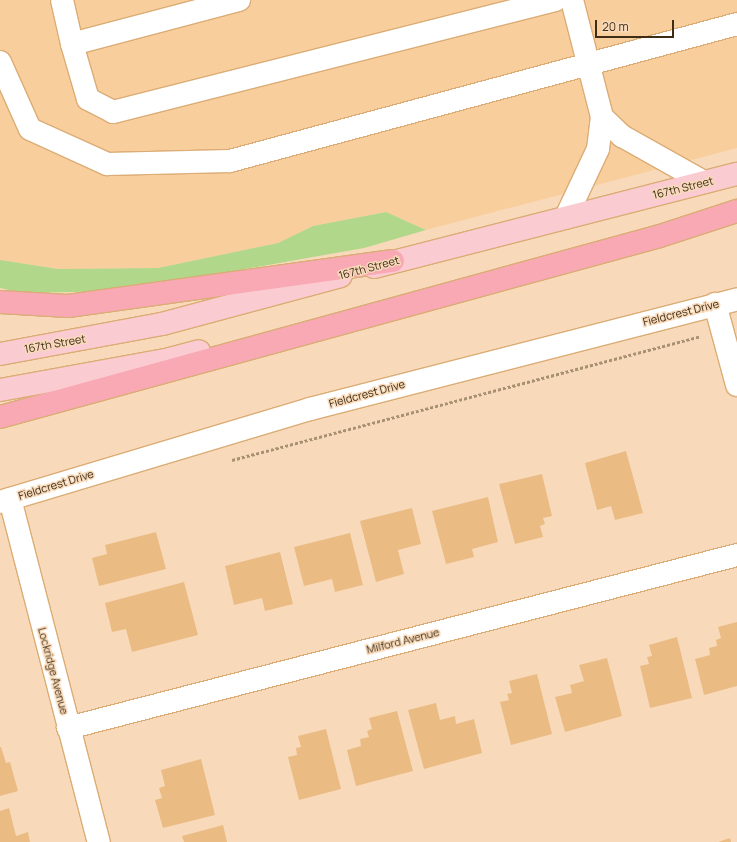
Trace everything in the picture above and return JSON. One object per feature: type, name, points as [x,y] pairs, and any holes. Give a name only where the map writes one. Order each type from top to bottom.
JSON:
[{"type":"highway","points":[[0,417],[660,236],[737,210]]},
{"type":"highway","points":[[0,302],[68,306],[393,261]]},
{"type":"main road","name":"167th Street","points":[[0,354],[162,324],[393,261],[737,174]]},
{"type":"main road","points":[[0,390],[170,359],[402,296],[737,210]]},
{"type":"street","points":[[62,0],[72,44],[88,99],[113,112],[555,0]]},
{"type":"street","points":[[72,44],[239,0]]},
{"type":"street","points":[[566,217],[598,149],[602,117],[572,0]]},
{"type":"street","points":[[0,62],[30,129],[107,164],[230,160],[737,24]]},
{"type":"street","points":[[602,117],[622,136],[704,182]]},
{"type":"street","name":"Fieldcrest Drive","points":[[5,500],[310,409],[737,299]]},
{"type":"street","points":[[715,304],[737,385]]},
{"type":"street","name":"Lockridge Avenue","points":[[5,500],[99,842]]},
{"type":"street","name":"Milford Avenue","points":[[68,728],[737,555]]},
{"type":"path","points":[[226,462],[723,331]]},
{"type":"shaded area","points":[[0,0],[737,0],[737,148],[426,230],[386,212],[313,226],[278,243],[158,268],[58,269],[0,260]]},
{"type":"green space","points":[[386,212],[426,230],[364,248],[121,291],[22,293],[0,288],[0,260],[58,269],[158,268],[278,243],[313,226]]},
{"type":"building","points":[[626,451],[643,513],[615,520],[611,506],[597,510],[585,463]]},
{"type":"building","points":[[542,474],[552,516],[543,518],[545,524],[540,526],[543,537],[515,544],[499,484]]},
{"type":"building","points":[[488,497],[498,542],[472,549],[474,557],[446,564],[432,511]]},
{"type":"building","points":[[412,508],[421,544],[398,550],[404,574],[376,582],[360,521]]},
{"type":"building","points":[[156,532],[166,569],[99,586],[92,558],[107,554],[105,545]]},
{"type":"building","points":[[350,533],[363,585],[335,592],[332,579],[304,586],[294,547]]},
{"type":"building","points":[[280,552],[293,604],[265,611],[262,598],[234,605],[225,566]]},
{"type":"building","points":[[184,582],[198,635],[132,652],[126,629],[112,632],[105,603]]},
{"type":"building","points":[[737,622],[737,686],[704,695],[695,659],[710,655],[709,648],[717,646],[716,640],[721,638],[718,627]]},
{"type":"building","points":[[677,637],[692,698],[650,708],[640,666],[649,664],[647,657],[652,656],[649,645]]},
{"type":"building","points":[[607,658],[622,716],[565,732],[555,697],[572,693],[570,685],[584,681],[579,665]]},
{"type":"building","points":[[537,674],[552,734],[511,745],[500,702],[509,700],[507,694],[512,693],[509,681]]},
{"type":"building","points":[[436,703],[440,720],[455,716],[456,724],[474,719],[482,753],[424,769],[408,710]]},
{"type":"building","points":[[397,711],[413,771],[356,786],[347,750],[361,746],[360,739],[369,737],[367,731],[372,729],[369,718]]},
{"type":"building","points":[[326,729],[341,789],[299,800],[288,757],[297,755],[296,748],[301,747],[298,736]]},
{"type":"building","points":[[0,747],[6,763],[10,762],[18,791],[0,796]]},
{"type":"building","points":[[201,759],[215,815],[163,828],[155,800],[162,798],[159,788],[165,786],[161,770]]},
{"type":"building","points":[[9,808],[16,836],[28,832],[30,842],[0,842],[0,811]]},
{"type":"building","points":[[223,825],[227,842],[184,842],[182,836]]},
{"type":"building","points":[[730,838],[731,842],[718,842]]}]
